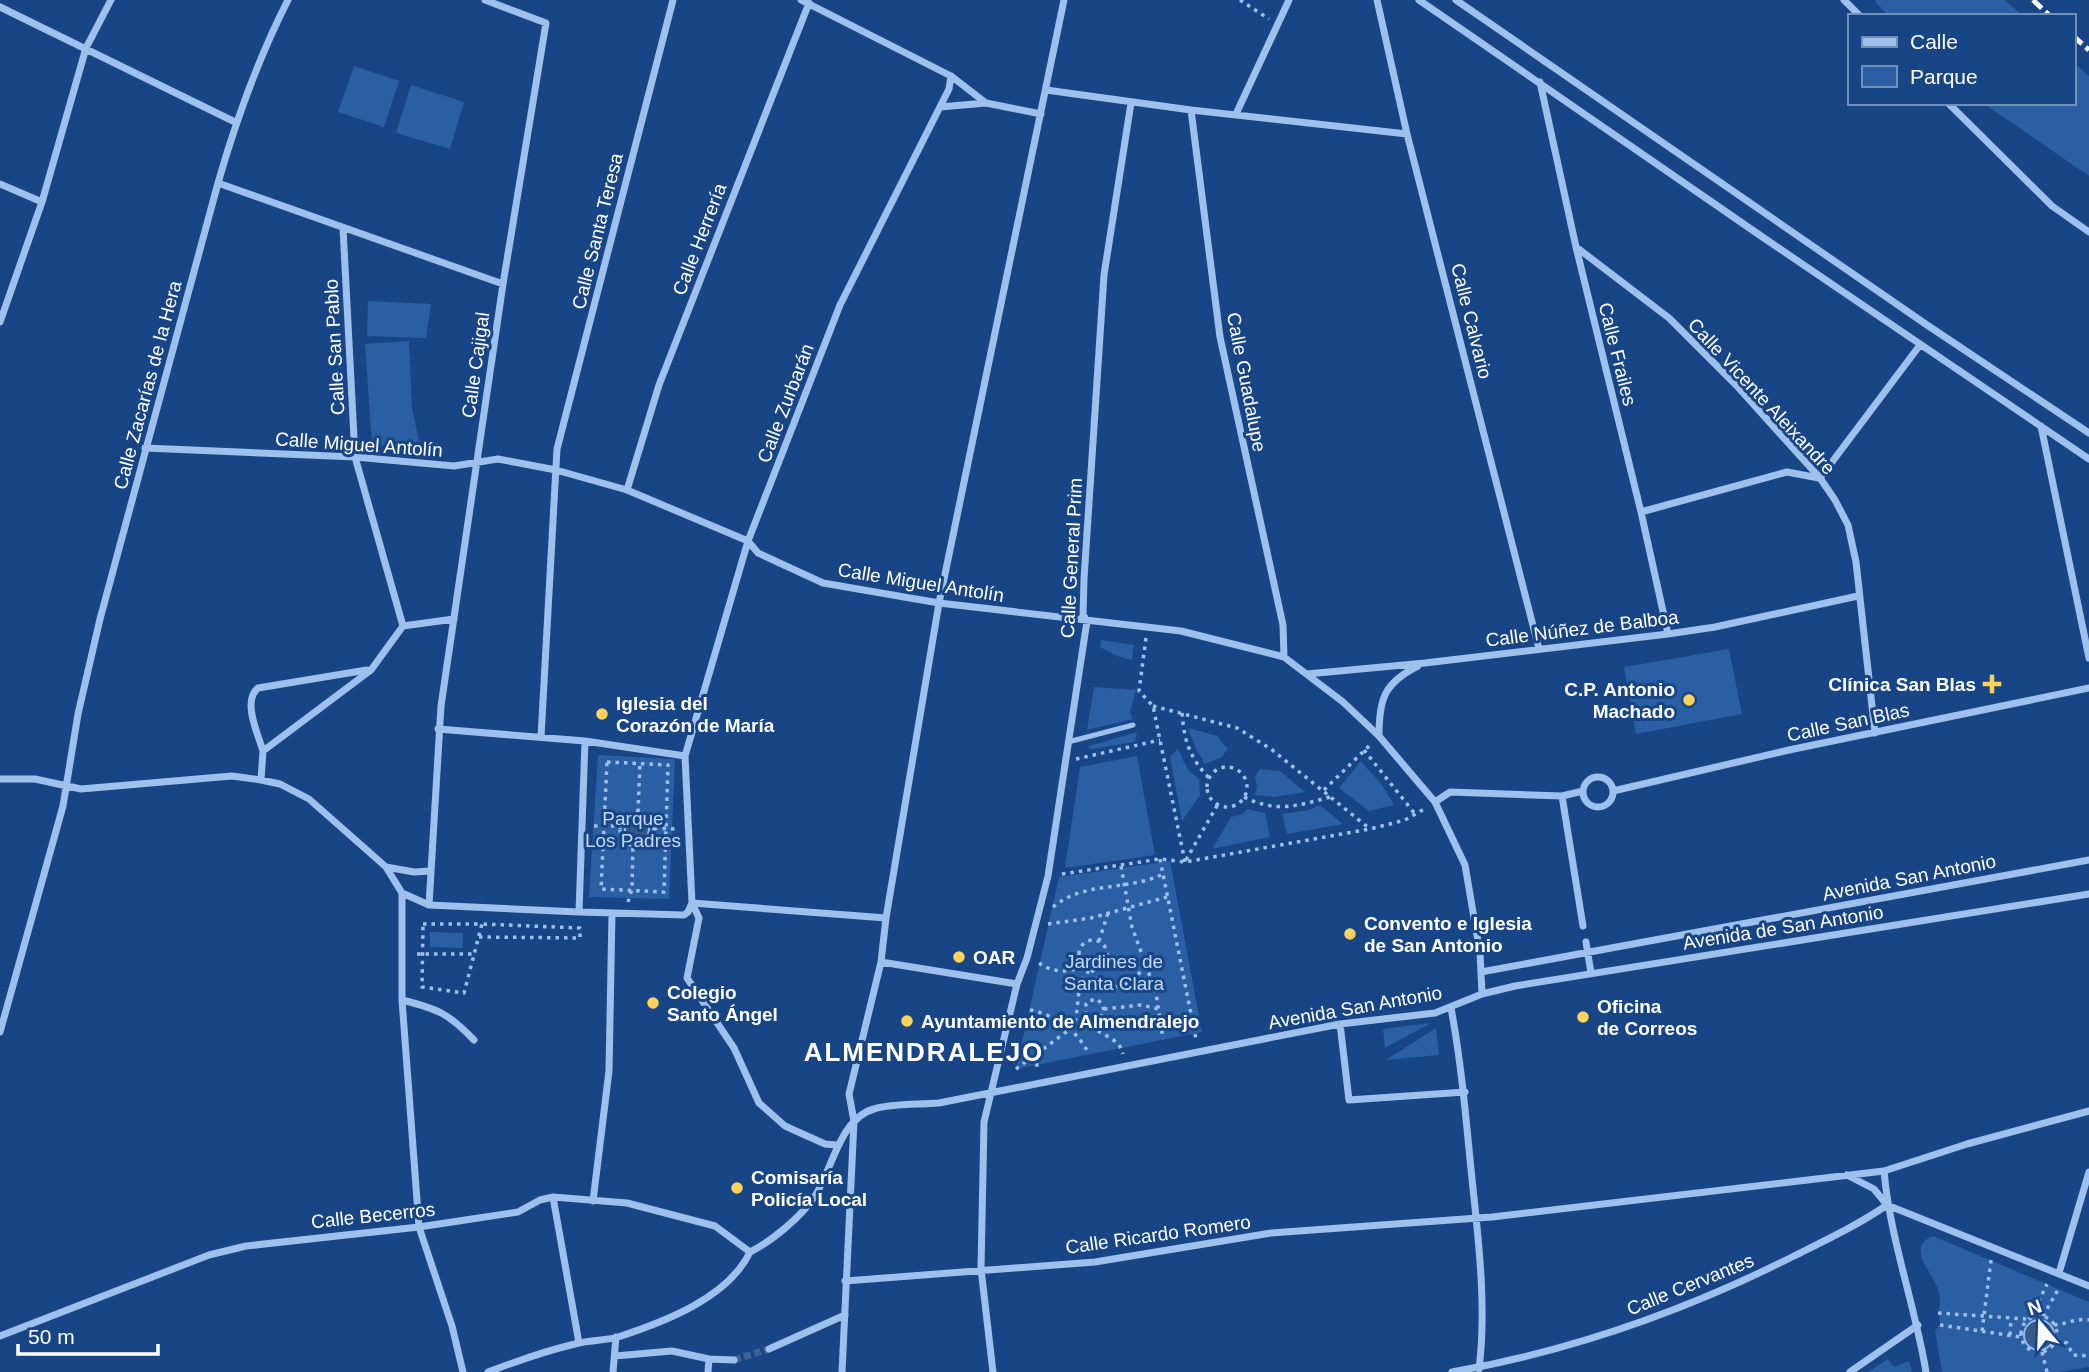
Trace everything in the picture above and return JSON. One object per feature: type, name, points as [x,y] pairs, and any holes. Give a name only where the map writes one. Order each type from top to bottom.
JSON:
[{"type":"street","points":[[0,322],[42,202],[86,48],[111,0]]},
{"type":"street","name":"Calle Zacarías de la Hera","points":[[0,1032],[63,806],[64,787],[100,619],[235,122],[273,29],[288,0]]},
{"type":"street","name":"Calle Cajigal","points":[[429,905],[439,729],[503,284],[546,23],[485,0]]},
{"type":"street","name":"Calle Santa Teresa","points":[[541,737],[557,449],[673,0]]},
{"type":"street","points":[[801,0],[951,76],[986,103]]},
{"type":"street","points":[[842,1372],[854,1121],[849,1094],[881,962],[939,603],[1064,0]]},
{"type":"street","points":[[1236,114],[1276,24],[1290,0]]},
{"type":"street","name":"Calle Calvario","points":[[1377,0],[1407,134],[1539,649]]},
{"type":"street","points":[[1419,0],[2089,459]]},
{"type":"street","points":[[1456,0],[1927,325],[2089,433]]},
{"type":"street","points":[[1844,0],[1858,14]]},
{"type":"street","name":"Calle Herrería","points":[[627,490],[659,385],[809,4]]},
{"type":"street","points":[[0,7],[235,122]]},
{"type":"street","name":"Calle Zurbarán","points":[[837,1144],[825,1144],[785,1126],[759,1104],[734,1048],[687,978],[699,918],[692,904],[685,756],[748,541],[840,304],[949,89],[951,76]]},
{"type":"street","name":"Calle Frailes","points":[[1539,82],[1668,634]]},
{"type":"street","points":[[1046,90],[1131,103],[1407,134]]},
{"type":"street","points":[[940,107],[986,103],[1041,114]]},
{"type":"street","name":"Calle General Prim","points":[[993,1372],[981,1269],[984,1122],[1017,984],[1027,958],[1048,876],[1087,621],[1083,615],[1084,579],[1104,275],[1131,103]]},
{"type":"street","points":[[1950,105],[2052,206],[2089,232]]},
{"type":"street","name":"Calle Guadalupe","points":[[1191,110],[1220,337],[1283,625],[1284,657]]},
{"type":"street","points":[[218,183],[503,284]]},
{"type":"street","points":[[0,184],[42,202]]},
{"type":"street","name":"Calle San Pablo","points":[[343,228],[355,457],[403,626]]},
{"type":"street","name":"Calle Vicente Aleixandre","points":[[1576,247],[1669,318],[1736,385],[1820,478],[1848,525],[1856,562],[1875,733]]},
{"type":"street","points":[[1641,512],[1787,472],[1820,478],[1920,345]]},
{"type":"street","points":[[2041,426],[2089,658]]},
{"type":"street","name":"Calle Miguel Antolín","points":[[145,448],[355,457],[454,466],[498,459],[556,470],[627,490],[748,541],[758,553],[823,583],[939,603],[1181,631],[1284,657],[1343,702],[1379,736],[1435,802],[1465,865],[1481,972]]},
{"type":"street","name":"Calle Núñez de Balboa","points":[[1307,674],[1668,634],[1716,627],[1858,596]]},
{"type":"street","points":[[263,751],[371,670],[403,626],[454,618]]},
{"type":"street","points":[[1379,736],[1379,713],[1383,695],[1406,673],[1425,663]]},
{"type":"street","points":[[261,780],[263,751],[250,702],[253,693],[258,688],[371,670]]},
{"type":"street","name":"Calle San Blas","points":[[1583,791],[1586,802],[1597,808],[1609,803],[1614,791],[2089,688]]},
{"type":"street","points":[[439,729],[585,741],[685,756]]},
{"type":"street","points":[[579,912],[585,741]]},
{"type":"street","points":[[0,779],[35,779],[81,789],[232,776],[280,784],[309,799],[386,867],[402,892],[429,905],[676,916],[688,912],[692,904],[886,918]]},
{"type":"street","points":[[1435,802],[1450,792],[1562,796],[1583,791],[1588,780],[1598,777],[1609,781],[1614,791]]},
{"type":"street","points":[[1562,796],[1583,926]]},
{"type":"street","name":"Avenida San Antonio","points":[[1481,972],[2089,860]]},
{"type":"street","points":[[386,867],[414,872],[431,871]]},
{"type":"street","points":[[402,892],[402,1000],[419,1227],[452,1326],[463,1372]]},
{"type":"street","name":"Avenida de San Antonio","points":[[1482,994],[1516,986],[2089,894]]},
{"type":"street","points":[[593,1201],[609,1071],[611,913]]},
{"type":"street","points":[[1586,942],[1591,974]]},
{"type":"street","points":[[881,962],[1017,984]]},
{"type":"street","points":[[1481,972],[1482,994]]},
{"type":"street","name":"Avenida San Antonio","points":[[854,1121],[872,1109],[939,1103],[1340,1024],[1435,1013],[1482,994]]},
{"type":"street","points":[[402,1000],[432,1007],[443,1013],[455,1020],[474,1040]]},
{"type":"street","points":[[1451,1007],[1465,1092],[1476,1217],[1482,1346],[1479,1370]]},
{"type":"street","points":[[1340,1024],[1349,1100],[1465,1092]]},
{"type":"street","name":"Calle Ricardo Romero","points":[[845,1281],[1095,1262],[1271,1233],[1476,1217],[1884,1171],[1967,1144],[2089,1111]]},
{"type":"street","points":[[488,1372],[537,1354],[617,1337],[704,1300],[724,1286],[743,1266],[750,1252],[772,1240],[814,1198],[831,1164],[837,1144],[854,1121]]},
{"type":"street","points":[[1884,1171],[1887,1205],[1918,1325],[1926,1372]]},
{"type":"street","points":[[2059,1273],[2089,1172]]},
{"type":"street","points":[[1847,1175],[1874,1189],[1887,1205],[2089,1286]]},
{"type":"street","points":[[553,1197],[579,1343]]},
{"type":"street","name":"Calle Becerros","points":[[0,1335],[209,1255],[246,1246],[419,1227],[518,1212],[540,1200],[553,1197],[626,1203],[715,1226],[750,1252]]},
{"type":"street","name":"Calle Cervantes","points":[[1452,1372],[1479,1370],[1502,1364],[1668,1314],[1865,1221],[1887,1205]]},
{"type":"street","points":[[769,1349],[845,1315]]},
{"type":"street","points":[[1850,1372],[1918,1325]]},
{"type":"street","points":[[613,1372],[617,1337]]},
{"type":"street","points":[[615,1356],[672,1352],[709,1359],[734,1360]]},
{"type":"street","points":[[708,1372],[709,1359]]},
{"type":"lane","points":[[1068,742],[1133,725]]},
{"type":"path","points":[[1240,0],[1276,24]]},
{"type":"path","points":[[1147,628],[1139,691],[1153,706],[1185,862]]},
{"type":"path","points":[[1153,706],[1237,727],[1271,749],[1370,829]]},
{"type":"path","points":[[1182,713],[1183,735],[1189,752],[1195,764],[1209,778]]},
{"type":"path","points":[[1324,790],[1379,736]]},
{"type":"path","points":[[1065,761],[1160,740]]},
{"type":"path","points":[[638,812],[641,749]]},
{"type":"path","points":[[1364,750],[1415,814]]},
{"type":"path","points":[[607,762],[640,764],[668,765],[664,892],[601,889],[607,762]]},
{"type":"path","points":[[1221,768],[1237,770],[1247,783],[1244,797],[1232,806],[1218,804],[1208,793],[1209,778],[1221,768]]},
{"type":"path","points":[[1244,797],[1260,805],[1277,807],[1331,796]]},
{"type":"path","points":[[1048,876],[1160,859],[1185,862],[1370,829],[1405,820],[1435,802]]},
{"type":"path","points":[[1185,862],[1218,804]]},
{"type":"path","points":[[638,812],[649,816],[654,832],[648,842],[633,845],[624,840],[621,826],[627,815],[638,812]]},
{"type":"path","points":[[582,826],[621,826]]},
{"type":"path","points":[[654,828],[688,829]]},
{"type":"path","points":[[624,914],[632,890],[633,845]]},
{"type":"path","points":[[1160,859],[1199,1051]]},
{"type":"path","points":[[1121,866],[1136,944],[1147,967],[1164,1039]]},
{"type":"path","points":[[1051,909],[1080,891],[1149,881],[1162,874]]},
{"type":"path","points":[[1048,925],[1167,897]]},
{"type":"path","points":[[1099,941],[1108,913]]},
{"type":"path","points":[[478,937],[580,939],[580,928],[482,924],[423,923],[419,953],[422,987],[464,993],[478,937],[482,924]]},
{"type":"path","points":[[1016,1069],[1071,1029],[1076,1018],[1080,982],[1091,968],[1102,965],[1107,956],[1106,947],[1099,941],[1091,940],[1080,947],[1079,957],[1084,965],[1091,968],[1098,981],[1110,989],[1125,984],[1147,967]]},
{"type":"path","points":[[419,953],[474,954]]},
{"type":"path","points":[[1040,963],[1045,968],[1065,972],[1084,965]]},
{"type":"path","points":[[1091,1018],[1099,1018],[1104,1009],[1101,1001],[1088,1001],[1085,1011],[1091,1018],[1093,1028],[1121,1047],[1125,1068]]},
{"type":"path","points":[[1104,1009],[1141,1005],[1159,1009]]},
{"type":"path","points":[[1030,1010],[1071,1029],[1089,1054]]},
{"type":"path","points":[[1982,1331],[1991,1259],[1996,1248]]},
{"type":"path","points":[[2043,1316],[2059,1288],[2059,1273]]},
{"type":"path","points":[[1938,1313],[2011,1319],[2030,1318],[2043,1316],[2054,1325],[2057,1334],[2053,1346],[2042,1352],[2025,1347],[2020,1337],[2023,1325],[2030,1318],[2047,1284]]},
{"type":"path","points":[[2054,1325],[2066,1324],[2077,1318],[2089,1320]]},
{"type":"path","points":[[2010,1335],[2011,1319]]},
{"type":"path","points":[[1940,1325],[2020,1337]]},
{"type":"path","points":[[2056,1340],[2067,1343],[2073,1354],[2089,1356]]},
{"type":"path","points":[[2042,1352],[2047,1372]]},
{"type":"green space","points":[[2005,0],[2021,14],[1887,14],[1875,2]]},
{"type":"green space","points":[[2075,64],[2089,76],[2089,176],[1986,105],[2075,105]]},
{"type":"green space","points":[[354,66],[399,81],[384,127],[338,112]]},
{"type":"green space","points":[[411,85],[464,102],[450,149],[396,133]]},
{"type":"green space","points":[[368,301],[431,304],[426,338],[367,336]]},
{"type":"green space","points":[[409,341],[412,408],[422,445],[418,449],[372,444],[365,344]]},
{"type":"green space","points":[[1101,640],[1134,645],[1132,660],[1100,647]]},
{"type":"green space","points":[[1729,649],[1742,714],[1636,734],[1624,667]]},
{"type":"green space","points":[[1094,687],[1136,690],[1130,712],[1133,719],[1087,730]]},
{"type":"green space","points":[[1188,728],[1218,736],[1228,748],[1222,757],[1205,764]]},
{"type":"green space","points":[[1137,732],[1135,742],[1092,749],[1086,747]]},
{"type":"green space","points":[[1178,749],[1188,770],[1199,779],[1200,795],[1182,821],[1170,757]]},
{"type":"green space","name":"Parque Los Padres","points":[[598,755],[675,759],[669,899],[589,897]]},
{"type":"green space","points":[[1137,756],[1155,855],[1065,868],[1080,767]]},
{"type":"green space","points":[[1361,761],[1382,785],[1394,805],[1369,811],[1339,788]]},
{"type":"green space","points":[[1260,769],[1280,771],[1305,792],[1274,797],[1255,795],[1255,777]]},
{"type":"green space","points":[[1320,805],[1343,824],[1287,834],[1282,814],[1309,810]]},
{"type":"green space","points":[[1247,809],[1265,813],[1270,837],[1212,849],[1231,817],[1243,814]]},
{"type":"green space","name":"Jardines de Santa Clara","points":[[1170,861],[1202,1032],[1016,1069],[1059,877]]},
{"type":"green space","points":[[430,932],[463,933],[463,948],[430,947]]},
{"type":"green space","points":[[1431,1023],[1385,1048],[1383,1029]]},
{"type":"green space","points":[[1436,1028],[1439,1055],[1386,1060]]},
{"type":"green space","points":[[1933,1236],[2089,1302],[2089,1367],[2059,1372],[1942,1372],[1935,1330],[1940,1325],[1939,1292],[1921,1254],[1925,1241]]},
{"type":"green space","points":[[1888,1359],[1894,1367],[1909,1361],[1912,1372],[1868,1372]]},
{"type":"shaded area","points":[[637,817],[646,820],[649,829],[646,838],[637,841],[628,838],[625,829],[628,820]]},
{"type":"shaded area","points":[[2039,1320],[2049,1325],[2054,1335],[2049,1345],[2039,1350],[2029,1345],[2024,1335],[2029,1325]]},
{"type":"tunnel","points":[[734,1360],[769,1349]]},
{"type":"railway","points":[[2033,0],[2048,14]]},
{"type":"railway","points":[[2075,38],[2089,50]]},
{"type":"place","name":"Clínica San Blas","points":[[1992,684]]},
{"type":"place","name":"C.P. Antonio Machado","points":[[1689,700]]},
{"type":"place","name":"Iglesia del Corazón de María","points":[[602,714]]},
{"type":"place","name":"Convento e Iglesia de San Antonio","points":[[1350,934]]},
{"type":"place","name":"OAR","points":[[959,957]]},
{"type":"place","name":"Colegio Santo Ángel","points":[[653,1003]]},
{"type":"place","name":"Oficina de Correos","points":[[1583,1017]]},
{"type":"place","name":"Ayuntamiento de Almendralejo","points":[[907,1021]]},
{"type":"place","name":"Comisaría Policía Local","points":[[737,1188]]},
{"type":"district","name":"ALMENDRALEJO","points":[[924,1052]]}]
